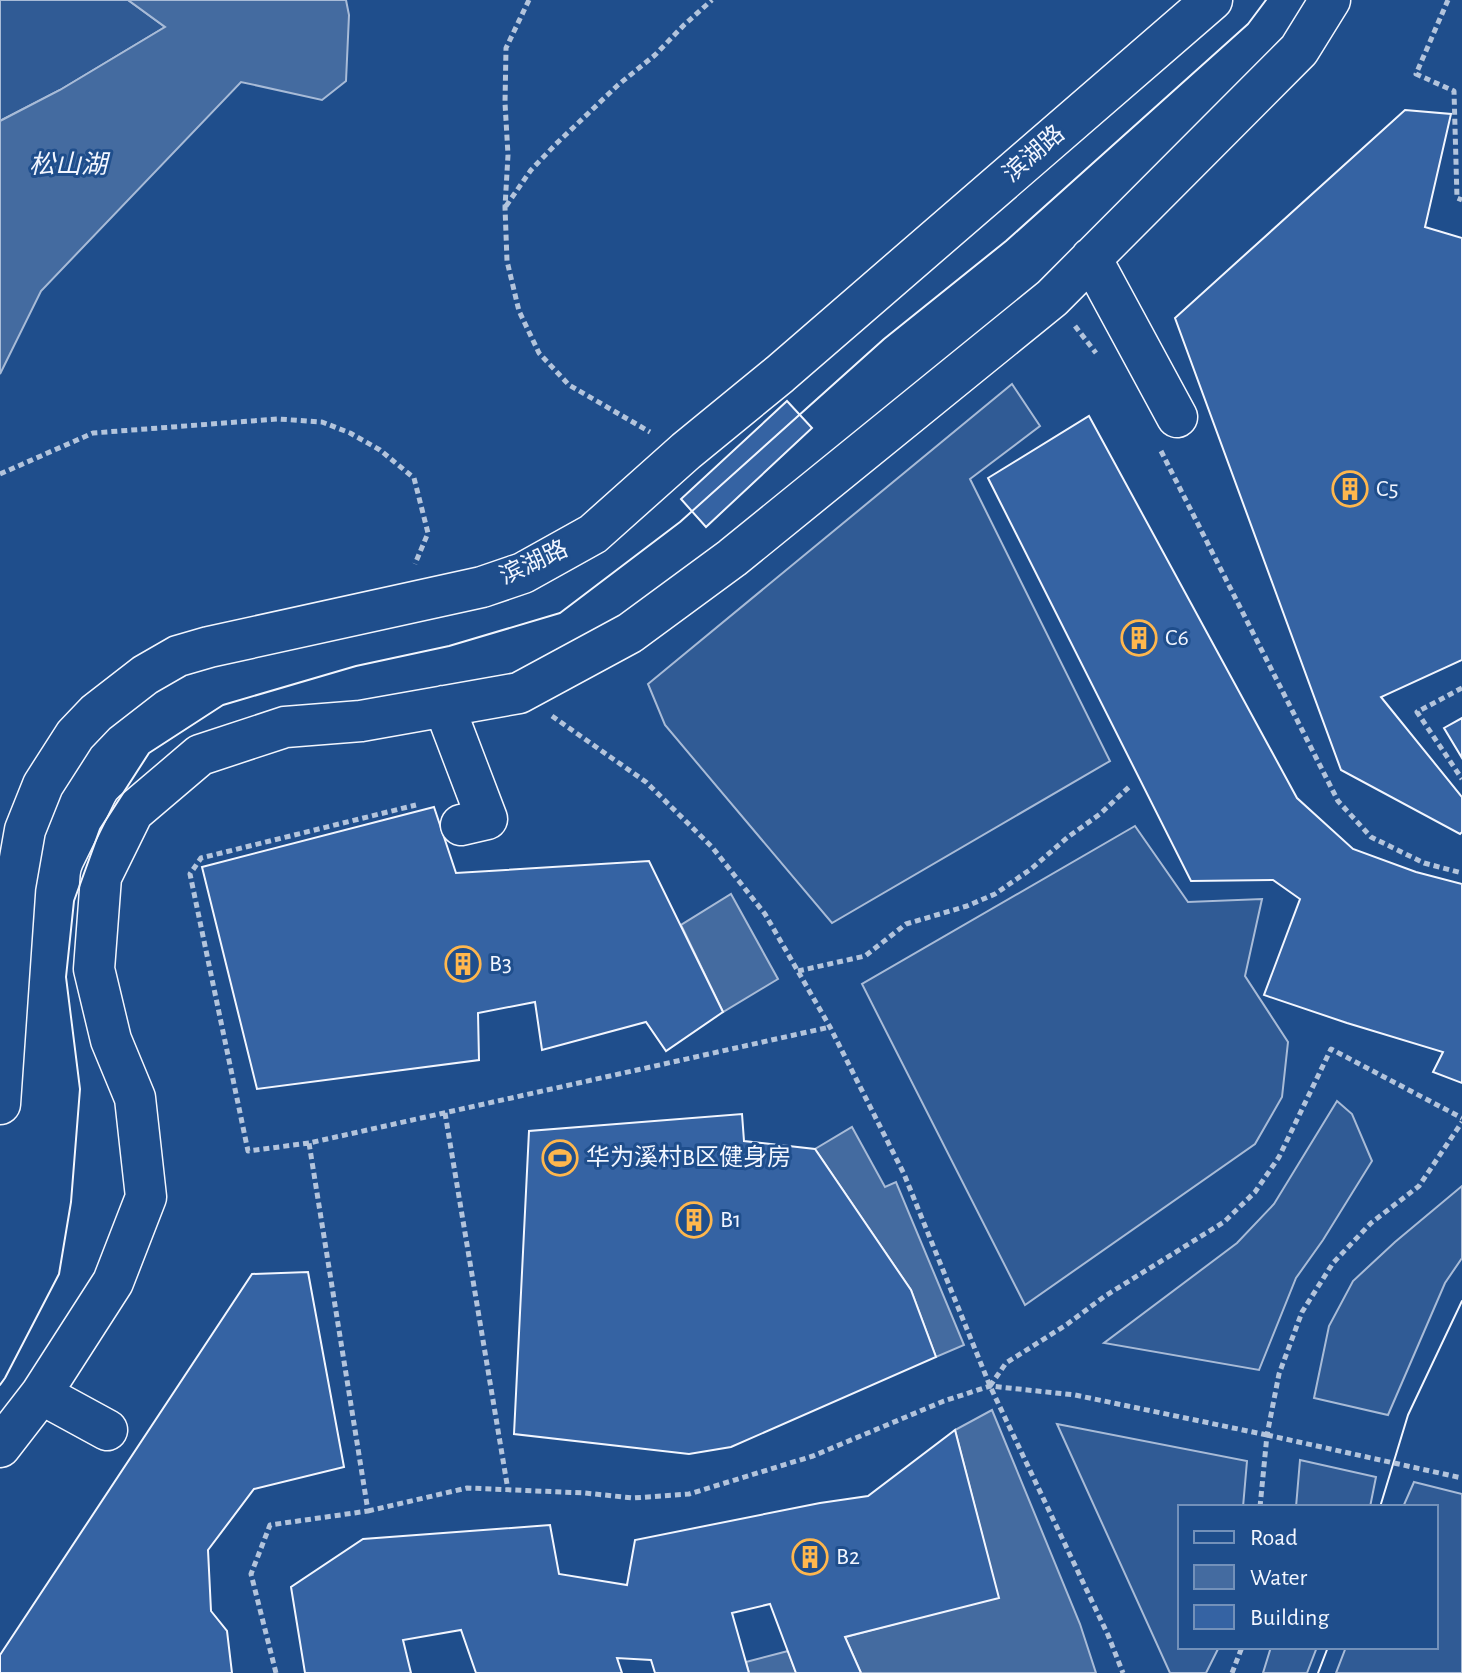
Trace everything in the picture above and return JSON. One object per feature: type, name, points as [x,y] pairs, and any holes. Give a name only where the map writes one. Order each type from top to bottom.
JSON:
[{"type":"street","name":"滨湖路","points":[[0,1104],[11,927],[20,854],[33,806],[43,785],[75,735],[96,713],[145,675],[178,656],[496,582],[523,573],[593,534],[1212,0]]},
{"type":"street","points":[[0,1447],[41,1394],[113,1282],[146,1197],[135,1098],[111,1040],[94,969],[101,877],[133,812],[200,755],[285,727],[361,721],[519,693],[630,633],[732,558],[1052,298],[1299,50],[1330,0]]},
{"type":"street","points":[[1091,258],[1167,430]]},
{"type":"street","points":[[444,706],[482,830]]},
{"type":"street","points":[[41,1394],[107,1430]]},
{"type":"path","points":[[529,0],[506,48],[507,261],[519,311],[539,353],[569,385],[686,451]]},
{"type":"path","points":[[505,207],[531,170],[556,144],[712,0]]},
{"type":"path","points":[[1448,0],[1416,74],[1454,91],[1457,198],[1462,200]]},
{"type":"path","points":[[1052,298],[1098,355]]},
{"type":"path","points":[[0,474],[93,433],[278,419],[322,422],[380,450],[414,478],[428,533],[398,606]]},
{"type":"path","points":[[1167,430],[1338,801],[1371,837],[1424,863],[1462,873]]},
{"type":"path","points":[[1462,688],[1417,712],[1462,779]]},
{"type":"path","points":[[519,693],[646,782],[712,847],[765,914],[830,1027],[904,1174],[990,1386],[1123,1673]]},
{"type":"path","points":[[798,971],[865,956],[906,924],[967,906],[995,894],[1100,814],[1129,787]]},
{"type":"path","points":[[416,805],[201,858],[190,874],[248,1151],[309,1143],[830,1027]]},
{"type":"path","points":[[990,1386],[1006,1363],[1105,1296],[1224,1222],[1245,1202],[1279,1157],[1331,1049],[1462,1120],[1419,1186],[1371,1223],[1333,1263],[1302,1312],[1279,1374],[1267,1435],[1260,1505]]},
{"type":"path","points":[[445,1113],[508,1490]]},
{"type":"path","points":[[309,1143],[368,1511]]},
{"type":"path","points":[[276,1673],[251,1574],[270,1525],[368,1511],[467,1488],[633,1498],[689,1494],[813,1456],[944,1401],[990,1386],[1075,1395],[1462,1478]]},
{"type":"path","points":[[1232,1673],[1241,1649]]},
{"type":"shaded area","points":[[0,0],[128,0],[165,27],[60,90],[0,121]]},
{"type":"shaded area","points":[[1012,384],[1040,426],[970,479],[1110,761],[832,923],[665,725],[648,684]]},
{"type":"shaded area","points":[[1135,826],[1188,902],[1262,899],[1245,976],[1288,1042],[1282,1097],[1255,1144],[1025,1305],[862,984]]},
{"type":"shaded area","points":[[1337,1101],[1352,1114],[1372,1161],[1296,1278],[1259,1370],[1104,1343],[1237,1243],[1274,1204]]},
{"type":"shaded area","points":[[1462,1186],[1462,1258],[1445,1283],[1388,1415],[1314,1398],[1329,1326],[1353,1281]]},
{"type":"shaded area","points":[[1057,1424],[1247,1461],[1243,1505],[1178,1505],[1178,1649],[1218,1649],[1206,1673],[1170,1673]]},
{"type":"shaded area","points":[[1300,1460],[1376,1477],[1370,1505],[1296,1505]]},
{"type":"shaded area","points":[[1414,1482],[1462,1494],[1462,1673],[1336,1673],[1345,1649],[1438,1649],[1438,1505],[1404,1505]]},
{"type":"shaded area","points":[[1270,1649],[1316,1649],[1307,1673],[1263,1673]]},
{"type":"water","name":"松山湖","points":[[128,0],[346,0],[349,15],[346,81],[322,100],[241,82],[41,291],[0,374],[0,121],[60,90],[165,27]]},
{"type":"water","points":[[731,894],[778,979],[723,1012],[681,925]]},
{"type":"water","points":[[852,1127],[885,1187],[896,1182],[964,1345],[936,1357],[911,1290],[815,1149]]},
{"type":"water","points":[[992,1410],[1080,1624],[1096,1673],[861,1673],[845,1637],[998,1597],[955,1430]]},
{"type":"water","points":[[788,1651],[796,1673],[749,1673],[746,1662]]},
{"type":"building","name":"C5","points":[[1405,110],[1451,114],[1425,227],[1462,238],[1462,660],[1381,697],[1462,797],[1460,834],[1341,770],[1175,318]]},
{"type":"building","points":[[787,401],[812,428],[706,527],[681,499]]},
{"type":"building","name":"C6","points":[[1089,416],[1297,798],[1353,849],[1416,872],[1462,884],[1462,1083],[1433,1072],[1443,1052],[1264,995],[1300,899],[1273,880],[1191,881],[988,478]]},
{"type":"building","points":[[1462,718],[1462,758],[1444,728]]},
{"type":"building","name":"B3","points":[[434,807],[456,873],[649,861],[723,1012],[666,1051],[646,1022],[542,1050],[535,1002],[478,1013],[479,1060],[257,1089],[202,867]]},
{"type":"building","name":"B1","points":[[742,1114],[744,1141],[815,1149],[911,1290],[936,1357],[731,1447],[689,1454],[514,1434],[529,1131]]},
{"type":"building","points":[[308,1272],[344,1467],[254,1489],[208,1550],[211,1611],[227,1631],[232,1673],[0,1673],[0,1655],[252,1274]]},
{"type":"building","name":"B2","points":[[955,1430],[999,1598],[845,1637],[861,1673],[796,1673],[770,1604],[732,1613],[749,1673],[655,1673],[651,1660],[617,1658],[622,1673],[476,1673],[461,1630],[403,1640],[411,1673],[305,1673],[291,1587],[363,1539],[550,1525],[559,1574],[627,1585],[635,1540],[868,1496]]},
{"type":"tram line","points":[[0,1385],[59,1274],[71,1202],[80,1089],[66,977],[74,901],[100,829],[149,753],[223,705],[356,666],[449,646],[560,613],[680,522],[884,339],[1006,241],[1248,24],[1266,0]]},
{"type":"tram line","points":[[1381,1505],[1408,1415],[1462,1301]]},
{"type":"tram line","points":[[1318,1673],[1327,1649]]},
{"type":"place","name":"C5","points":[[1350,489]]},
{"type":"place","name":"C6","points":[[1139,638]]},
{"type":"place","name":"B3","points":[[463,964]]},
{"type":"place","name":"华为溪村B区健身房","points":[[560,1158]]},
{"type":"place","name":"B1","points":[[694,1220]]},
{"type":"place","name":"B2","points":[[810,1557]]}]
